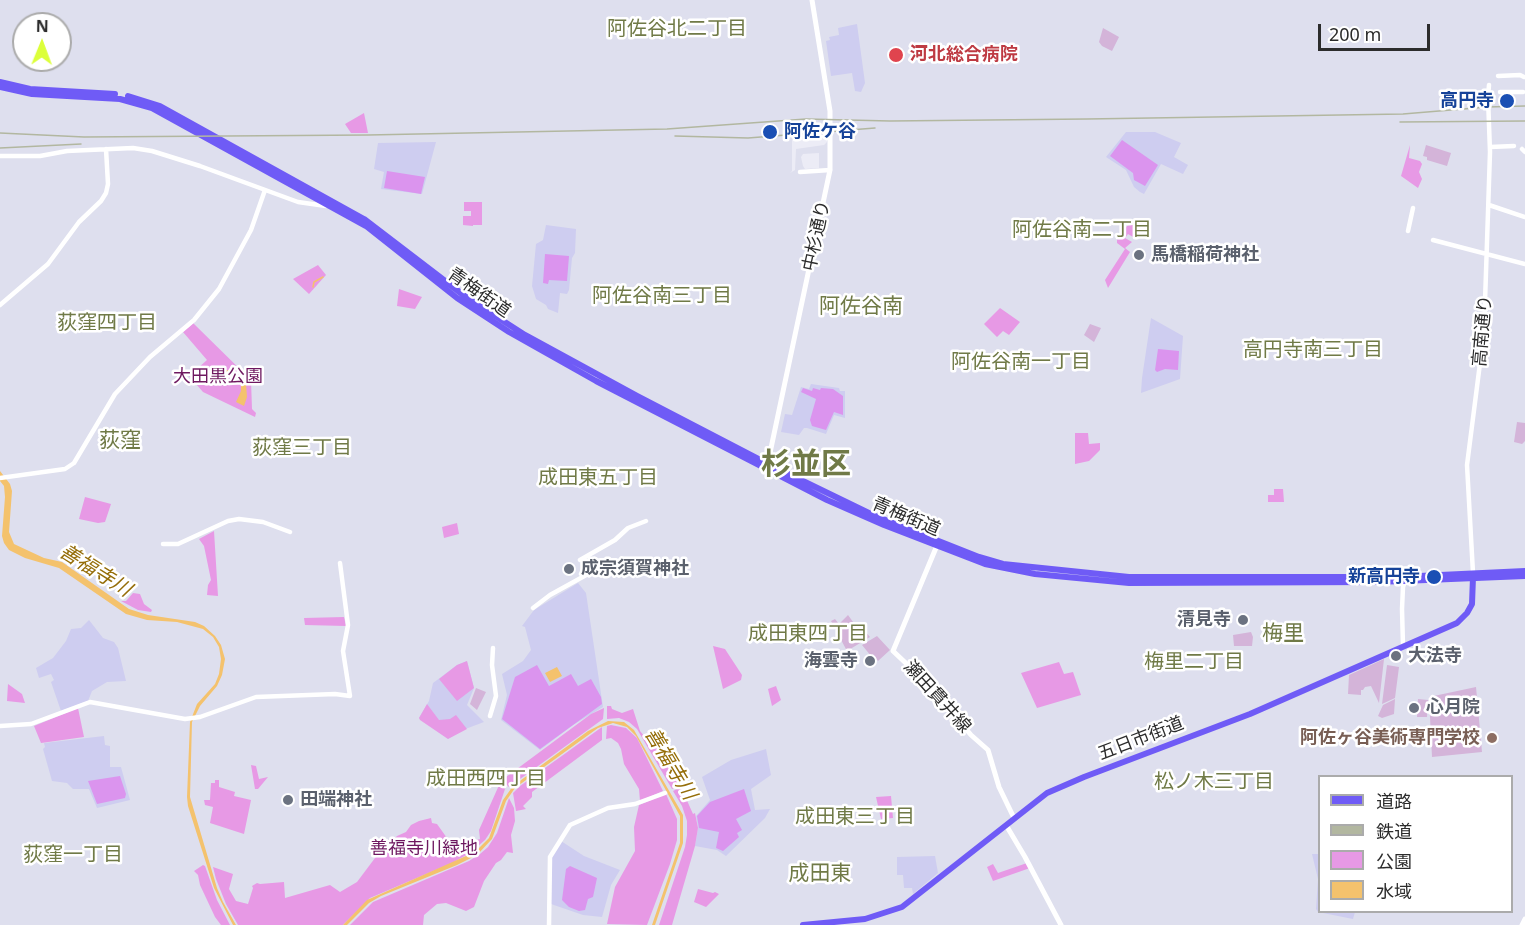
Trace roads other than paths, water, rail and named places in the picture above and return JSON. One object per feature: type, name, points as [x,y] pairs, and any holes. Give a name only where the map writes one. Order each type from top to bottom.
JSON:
[{"type":"main road","name":"中杉通り","points":[[767,466],[830,170],[830,111],[812,0]]},
{"type":"main road","name":"青梅街道","points":[[0,82],[30,89],[126,95],[160,106],[333,205]]},
{"type":"main road","name":"青梅街道","points":[[0,87],[32,94],[129,100],[152,108],[315,196],[364,219],[466,297],[530,338],[767,466],[884,525],[938,544],[1003,564],[1129,577],[1406,579],[1525,576]]},
{"type":"main road","name":"瀬田貫井線","points":[[938,544],[893,651],[930,686],[971,735],[988,750],[999,787],[1014,818]]},
{"type":"main road","name":"青梅街道","points":[[1473,576],[1525,571]]},
{"type":"main road","name":"五日市街道","points":[[802,925],[865,919],[902,907],[1014,818],[1052,791],[1250,714],[1458,623],[1472,604],[1473,576]]},
{"type":"main road","points":[[1006,825],[1061,925]]},
{"type":"main road","points":[[1522,925],[1525,919]]},
{"type":"street","points":[[1498,76],[1520,75],[1524,77]]},
{"type":"street","name":"高南通り","points":[[1473,576],[1467,465],[1484,332],[1489,205],[1489,86]]},
{"type":"street","points":[[1500,92],[1523,92]]},
{"type":"street","points":[[1490,147],[1514,146]]},
{"type":"street","points":[[0,305],[48,264],[78,224],[101,201],[108,184],[106,148]]},
{"type":"street","points":[[0,156],[40,156],[67,151],[133,148],[152,151],[200,166],[310,204],[333,205]]},
{"type":"street","points":[[800,172],[830,170]]},
{"type":"street","points":[[0,478],[65,469],[74,463],[115,394],[156,352],[194,320],[219,289],[251,230],[265,190]]},
{"type":"street","points":[[310,204],[315,196]]},
{"type":"street","points":[[310,204],[315,196]]},
{"type":"street","points":[[1489,205],[1525,217]]},
{"type":"street","points":[[1408,231],[1413,208]]},
{"type":"street","points":[[1433,240],[1525,264]]},
{"type":"street","points":[[163,544],[178,544],[228,521],[238,519],[263,522],[290,532]]},
{"type":"street","points":[[580,560],[615,540],[628,528],[646,521]]},
{"type":"street","points":[[0,726],[31,724],[94,702],[178,719],[197,717],[256,697],[335,694],[350,696],[344,651],[348,626],[340,563]]},
{"type":"street","points":[[533,608],[550,595],[588,574]]},
{"type":"street","points":[[1403,646],[1402,609],[1406,579]]},
{"type":"street","points":[[490,716],[496,700],[492,665],[493,648]]},
{"type":"street","points":[[549,925],[550,857],[570,825],[608,808],[635,804],[664,793]]},
{"type":"water","points":[[224,369],[230,371],[246,384],[247,397],[244,406],[236,402],[241,391],[241,383],[234,375],[224,372]]},
{"type":"water","points":[[0,471],[10,484],[12,491],[9,532],[14,544],[44,558],[62,562],[129,609],[148,615],[195,622],[204,626],[221,645],[225,659],[222,675],[217,686],[200,706],[192,722],[190,797],[217,888],[236,925],[233,925],[214,888],[187,797],[190,722],[197,704],[215,684],[219,674],[221,659],[219,647],[213,637],[203,629],[177,622],[147,620],[126,614],[59,568],[25,558],[9,550],[2,536],[5,497],[4,486],[0,481]]},
{"type":"water","points":[[557,667],[562,676],[550,682],[545,673]]},
{"type":"water","points":[[608,721],[624,722],[634,730],[683,815],[683,843],[655,925],[652,925],[680,843],[680,816],[636,736],[627,727],[613,723],[598,728],[515,788],[506,801],[492,839],[477,855],[381,896],[369,903],[347,925],[343,925],[367,900],[475,852],[489,838],[503,800],[513,786],[588,731]]},
{"type":"waterway","points":[[313,287],[314,282],[323,277]]},
{"type":"railway","points":[[0,133],[84,137],[368,135],[667,129],[806,119],[890,121],[1403,114],[1525,106]]},
{"type":"railway","points":[[1400,122],[1525,121]]},
{"type":"railway","points":[[675,136],[748,138],[875,128]]},
{"type":"railway","points":[[0,148],[81,144]]},
{"type":"place","name":"河北総合病院","points":[[896,55]]},
{"type":"place","name":"高円寺","points":[[1507,101]]},
{"type":"place","name":"阿佐ケ谷","points":[[770,132]]},
{"type":"place","name":"馬橋稲荷神社","points":[[1139,255]]},
{"type":"place","name":"成宗須賀神社","points":[[569,569]]},
{"type":"place","name":"新高円寺","points":[[1434,577]]},
{"type":"place","name":"清見寺","points":[[1243,620]]},
{"type":"place","name":"大法寺","points":[[1396,656]]},
{"type":"place","name":"海雲寺","points":[[870,661]]},
{"type":"place","name":"心月院","points":[[1414,708]]},
{"type":"place","name":"阿佐ヶ谷美術専門学校","points":[[1492,738]]},
{"type":"place","name":"田端神社","points":[[288,800]]},
{"type":"district","name":"阿佐谷北二丁目","points":[[677,29]]},
{"type":"district","name":"阿佐谷南二丁目","points":[[1082,230]]},
{"type":"district","name":"阿佐谷南三丁目","points":[[662,296]]},
{"type":"district","name":"阿佐谷南","points":[[861,307]]},
{"type":"district","name":"荻窪四丁目","points":[[107,323]]},
{"type":"district","name":"高円寺南三丁目","points":[[1313,350]]},
{"type":"district","name":"阿佐谷南一丁目","points":[[1021,362]]},
{"type":"district","name":"荻窪","points":[[120,441]]},
{"type":"district","name":"荻窪三丁目","points":[[302,448]]},
{"type":"district","name":"杉並区","points":[[806,465]]},
{"type":"district","name":"成田東五丁目","points":[[598,478]]},
{"type":"district","name":"成田東四丁目","points":[[808,634]]},
{"type":"district","name":"梅里","points":[[1283,634]]},
{"type":"district","name":"梅里二丁目","points":[[1194,662]]},
{"type":"district","name":"成田西四丁目","points":[[486,779]]},
{"type":"district","name":"松ノ木三丁目","points":[[1214,782]]},
{"type":"district","name":"成田東三丁目","points":[[855,817]]},
{"type":"district","name":"荻窪一丁目","points":[[73,855]]},
{"type":"district","name":"成田東","points":[[820,874]]},
{"type":"park label","name":"大田黒公園","points":[[218,377]]},
{"type":"park label","name":"善福寺川緑地","points":[[424,849]]},
{"type":"water label","name":"善福寺川","points":[[95,571]]},
{"type":"water label","name":"善福寺川","points":[[670,764]]}]
